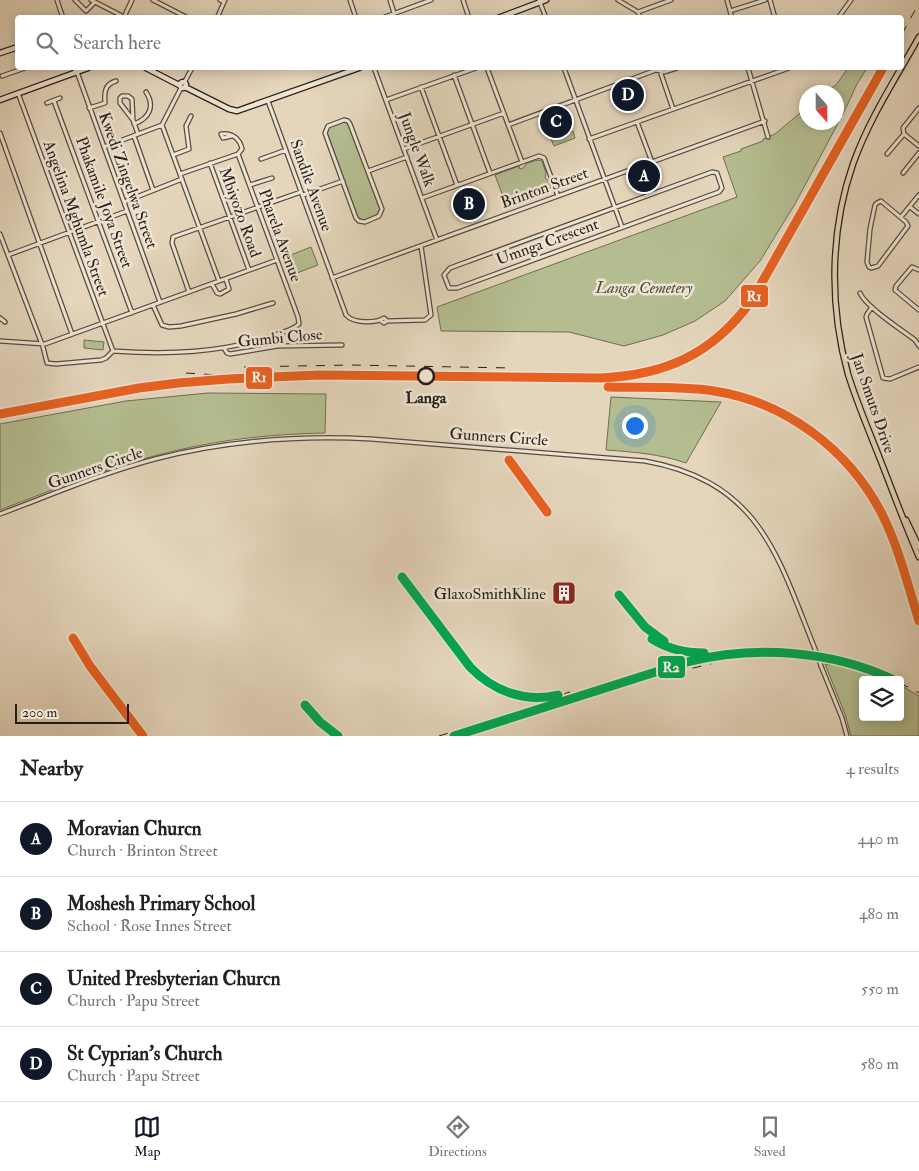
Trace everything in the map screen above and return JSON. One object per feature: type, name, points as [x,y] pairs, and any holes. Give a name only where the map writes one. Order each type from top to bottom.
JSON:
[{"type":"main road","name":"Jan Smuts Drive","points":[[904,64],[919,37]]},
{"type":"main road","name":"Jan Smuts Drive","points":[[901,70],[863,138],[853,165],[839,216],[835,254],[837,316],[844,359],[856,398],[919,557]]},
{"type":"main road","name":"Jan Smuts Drive","points":[[893,494],[919,547]]},
{"type":"street","points":[[57,0],[62,15]]},
{"type":"street","points":[[75,0],[86,11],[95,2]]},
{"type":"street","points":[[91,0],[121,15]]},
{"type":"street","points":[[126,15],[132,0]]},
{"type":"street","points":[[153,0],[182,15]]},
{"type":"street","points":[[218,15],[225,1],[220,0]]},
{"type":"street","points":[[350,0],[355,15]]},
{"type":"street","points":[[390,0],[394,13]]},
{"type":"street","points":[[389,15],[428,0]]},
{"type":"street","points":[[463,0],[468,15]]},
{"type":"street","points":[[505,15],[546,0]]},
{"type":"street","points":[[618,0],[638,12],[639,15]]},
{"type":"street","points":[[638,12],[671,0]]},
{"type":"street","points":[[727,0],[731,15]]},
{"type":"street","points":[[730,12],[764,0]]},
{"type":"street","points":[[770,0],[774,15]]},
{"type":"street","points":[[840,15],[851,0]]},
{"type":"street","points":[[540,1],[545,15]]},
{"type":"street","points":[[0,54],[15,48]]},
{"type":"street","points":[[2,76],[19,70]]},
{"type":"street","points":[[0,100],[75,70]]},
{"type":"street","name":"Kwedi Zingelwa Street","points":[[75,70],[160,302]]},
{"type":"street","points":[[150,70],[234,111],[244,110],[353,70]]},
{"type":"street","points":[[104,147],[162,125],[191,70]]},
{"type":"street","name":"Jungle Walk","points":[[375,70],[437,240]]},
{"type":"street","points":[[386,100],[470,70]]},
{"type":"street","points":[[488,70],[522,162]]},
{"type":"street","points":[[565,70],[622,227]]},
{"type":"street","points":[[508,126],[656,70]]},
{"type":"street","points":[[659,70],[674,109]]},
{"type":"street","points":[[749,70],[768,136]]},
{"type":"street","points":[[590,139],[782,70]]},
{"type":"street","points":[[454,76],[490,173]]},
{"type":"street","points":[[89,108],[105,103],[104,94],[106,88],[109,84],[116,81]]},
{"type":"street","points":[[422,87],[457,185]]},
{"type":"street","points":[[134,122],[144,119],[150,110],[150,100],[146,92]]},
{"type":"street","name":"Angelina Mghumla Street","points":[[18,93],[112,351]]},
{"type":"street","points":[[134,122],[120,103],[122,96],[128,96],[132,99],[136,135],[153,190]]},
{"type":"street","points":[[47,103],[60,98]]},
{"type":"street","name":"Phakamile Joya Street","points":[[54,101],[132,313]]},
{"type":"street","name":"Sandile Avenue","points":[[268,101],[347,317],[354,321],[381,321],[384,318],[386,321],[426,320],[432,315],[420,246]]},
{"type":"street","points":[[919,108],[902,128],[904,134],[919,146]]},
{"type":"street","points":[[404,149],[504,113]]},
{"type":"street","points":[[173,154],[188,149],[186,126],[191,116]]},
{"type":"street","points":[[344,120],[350,123],[368,171],[382,210],[379,216],[363,222],[358,220],[343,181],[325,130],[329,125],[344,120]]},
{"type":"street","name":"Brinton Street","points":[[332,278],[765,121]]},
{"type":"street","points":[[638,122],[652,162]]},
{"type":"street","points":[[162,125],[219,281]]},
{"type":"street","points":[[0,133],[72,334]]},
{"type":"street","points":[[887,154],[904,134]]},
{"type":"street","name":"Pharela Avenue","points":[[224,348],[269,337],[293,329],[299,324],[299,319],[238,154],[242,150],[241,143],[232,136]]},
{"type":"street","points":[[261,159],[286,150]]},
{"type":"street","points":[[903,173],[919,153]]},
{"type":"street","points":[[180,174],[238,154]]},
{"type":"street","points":[[422,198],[538,156],[543,157],[558,196]]},
{"type":"street","points":[[368,171],[407,157]]},
{"type":"street","name":"Mbiyozo Road","points":[[210,163],[248,270]]},
{"type":"street","name":"Umnga Crescent","points":[[712,172],[718,173],[722,188],[718,192],[622,227],[454,288],[448,288],[444,279],[444,272],[450,268],[712,172]]},
{"type":"street","points":[[250,185],[272,178]]},
{"type":"street","points":[[124,202],[182,179]]},
{"type":"street","points":[[189,292],[172,238],[174,236],[258,207],[343,181]]},
{"type":"street","points":[[901,217],[919,195]]},
{"type":"street","points":[[876,203],[884,203],[901,217],[908,223],[908,228],[878,266],[874,268],[869,267],[867,262],[870,229],[876,203]]},
{"type":"street","points":[[910,207],[919,214]]},
{"type":"street","points":[[8,255],[127,211]]},
{"type":"street","points":[[0,234],[46,361],[51,365],[104,359],[112,351],[171,353],[224,348]]},
{"type":"street","points":[[0,341],[41,344],[102,324],[277,260]]},
{"type":"street","points":[[919,270],[912,267],[896,286],[895,290],[919,310]]},
{"type":"street","points":[[212,284],[217,294],[224,293],[229,288],[226,279]]},
{"type":"street","points":[[860,293],[872,307],[915,340],[919,346]]},
{"type":"street","points":[[154,305],[162,325],[176,327],[236,314],[273,303]]},
{"type":"street","points":[[872,307],[866,314],[866,317],[881,376],[890,379],[919,367]]},
{"type":"street","points":[[0,318],[5,322]]},
{"type":"street","name":"Gumbi Close","points":[[224,348],[230,354],[278,346],[342,345]]},
{"type":"street","name":"Gunners Circle","points":[[0,514],[114,472],[153,460],[209,447],[279,438],[334,437],[371,439],[644,461],[673,467],[696,476],[728,495],[749,514],[762,530],[777,556],[842,718],[847,736]]},
{"type":"green space","name":"Langa Cemetery","points":[[847,70],[866,70],[844,112],[844,85],[836,85]]},
{"type":"green space","name":"Langa Cemetery","points":[[799,114],[799,130],[834,130],[795,204],[760,261],[725,301],[695,321],[663,335],[624,346],[569,332],[441,331],[437,307],[737,197],[723,157],[741,151],[741,149],[763,141],[763,139],[775,134]]},
{"type":"green space","points":[[344,121],[349,124],[380,209],[378,215],[364,220],[358,218],[327,132],[330,126]]},
{"type":"green space","points":[[573,131],[575,138],[554,146],[551,139]]},
{"type":"green space","points":[[538,160],[542,161],[546,173],[545,178],[549,181],[551,188],[550,191],[507,207],[495,175],[519,166],[520,169],[523,168],[527,163]]},
{"type":"green space","points":[[311,247],[318,265],[289,276],[283,258]]},
{"type":"green space","points":[[84,340],[104,342],[103,350],[84,348]]},
{"type":"green space","points":[[208,393],[326,394],[325,433],[249,438],[174,451],[108,470],[0,510],[0,424],[126,401]]},
{"type":"green space","points":[[611,397],[721,402],[686,463],[657,455],[606,450]]},
{"type":"green space","points":[[832,662],[857,668],[878,676],[859,676],[859,721],[904,721],[904,687],[919,696],[919,736],[851,736],[845,714],[825,664],[830,665]]},
{"type":"railway","points":[[904,30],[919,3]]},
{"type":"railway","points":[[267,377],[320,375],[618,377],[658,369],[694,354],[725,330],[752,300],[882,70]]},
{"type":"railway","points":[[244,367],[350,365],[513,368]]},
{"type":"railway","points":[[186,373],[218,375]]},
{"type":"railway","points":[[509,460],[547,512]]},
{"type":"railway","points":[[402,577],[470,667],[481,677],[504,690],[529,697],[556,696],[570,692]]},
{"type":"railway","points":[[619,595],[645,627],[661,640]]},
{"type":"railway","points":[[73,638],[90,666],[143,736]]},
{"type":"railway","points":[[652,639],[678,650],[707,653]]},
{"type":"railway","points":[[454,736],[687,662],[739,653],[792,653],[818,657],[844,662],[884,676]]},
{"type":"railway","points":[[675,672],[711,664]]},
{"type":"railway","points":[[904,685],[919,693]]},
{"type":"railway","points":[[305,705],[320,722],[338,736]]},
{"type":"railway","points":[[439,736],[461,729]]},
{"type":"transit line","name":"R1","points":[[0,414],[139,388],[228,379],[320,375],[601,378],[625,376],[667,366],[704,348],[721,335],[752,300],[882,70]]},
{"type":"transit line","name":"R1","points":[[608,387],[688,388],[741,397],[766,406],[790,418],[813,433],[852,469],[882,514],[898,554],[919,621]]},
{"type":"transit line","name":"R1","points":[[509,460],[547,512]]},
{"type":"transit line","name":"R2","points":[[402,577],[470,667],[489,683],[499,689],[522,696],[546,697],[558,695]]},
{"type":"transit line","name":"R2","points":[[619,595],[645,627],[664,641]]},
{"type":"transit line","name":"R1","points":[[73,638],[90,666],[143,736]]},
{"type":"transit line","name":"R2","points":[[652,639],[677,650],[704,653]]},
{"type":"transit line","name":"R2","points":[[454,736],[687,662],[739,653],[792,653],[818,657],[844,662],[884,676]]},
{"type":"transit line","name":"R2","points":[[305,705],[320,722],[338,736]]},
{"type":"place","name":"St Cyprian's Church","points":[[628,95]]},
{"type":"place","name":"United Presbyterian Churcn","points":[[556,122]]},
{"type":"place","name":"Moravian Churcn","points":[[644,176]]},
{"type":"place","name":"Moshesh Primary School","points":[[469,204]]},
{"type":"place","name":"Langa","points":[[426,376]]},
{"type":"place","name":"GlaxoSmithKline","points":[[564,593]]}]
